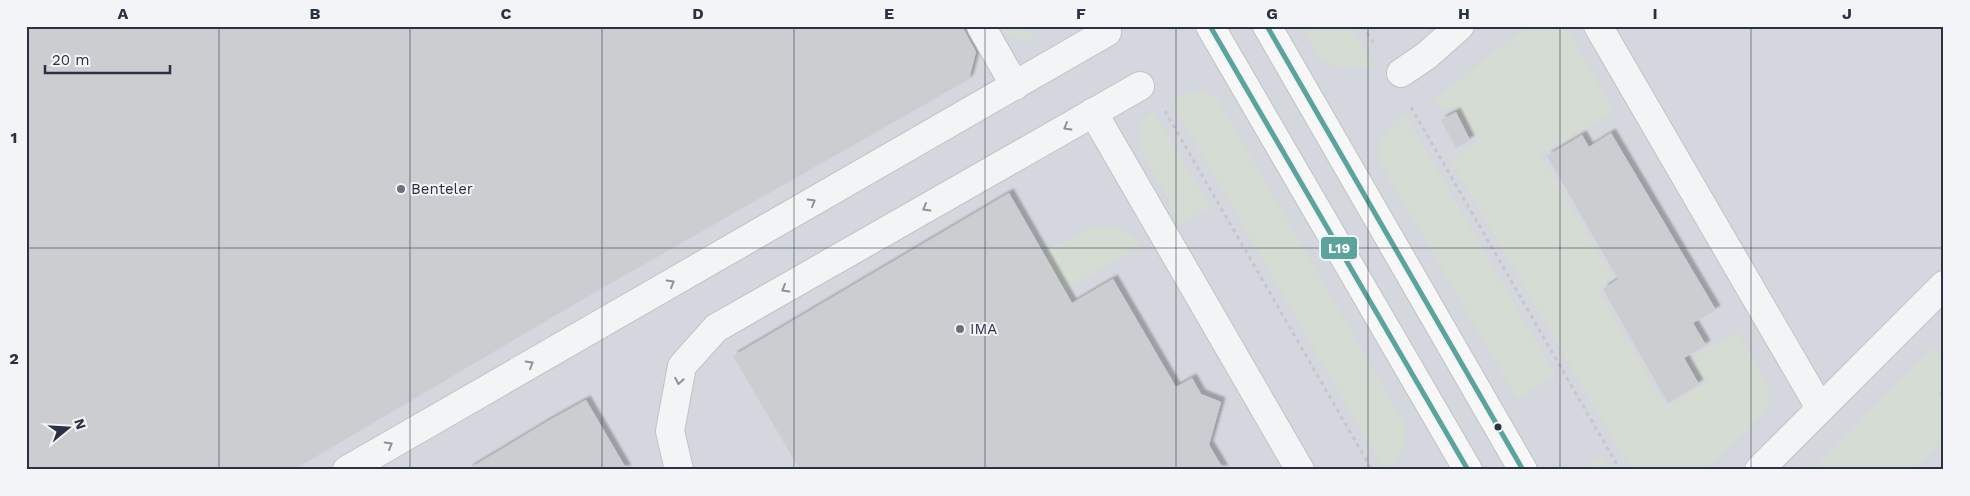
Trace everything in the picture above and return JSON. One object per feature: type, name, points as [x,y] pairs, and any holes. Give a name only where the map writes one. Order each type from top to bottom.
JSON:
[{"type":"main road","points":[[1210,26],[1468,470]]},
{"type":"main road","points":[[1267,26],[1523,470]]},
{"type":"lane","points":[[981,26],[1015,86]]},
{"type":"lane","points":[[1400,73],[1426,56],[1460,26]]},
{"type":"lane","points":[[1598,26],[1820,408]]},
{"type":"lane","points":[[347,470],[1107,32]]},
{"type":"lane","points":[[679,470],[670,432],[682,366],[716,328],[1140,86]]},
{"type":"lane","points":[[1093,112],[1300,470]]},
{"type":"lane","points":[[1759,470],[1944,285]]},
{"type":"path","points":[[1363,26],[1379,52]]},
{"type":"path","points":[[1409,103],[1620,470]]},
{"type":"path","points":[[1163,107],[1372,470]]},
{"type":"shaded area","points":[[26,26],[1944,26],[1944,470],[26,470]]},
{"type":"shaded area","points":[[999,26],[1027,26],[1035,42],[1010,37]]},
{"type":"shaded area","points":[[1302,26],[1351,26],[1374,66],[1346,68],[1326,62],[1315,51]]},
{"type":"shaded area","points":[[1526,26],[1560,26],[1569,32],[1615,112],[1541,154],[1614,280],[1598,289],[1666,407],[1704,385],[1690,359],[1738,331],[1767,385],[1769,406],[1753,425],[1706,470],[1631,470],[1450,159],[1478,142],[1456,105],[1447,110],[1432,102]]},
{"type":"shaded area","points":[[1203,91],[1217,98],[1406,426],[1405,439],[1401,450],[1396,460],[1387,470],[1384,470],[1171,101],[1181,94]]},
{"type":"shaded area","points":[[1154,111],[1210,207],[1181,224],[1139,146],[1138,135],[1140,126],[1145,118]]},
{"type":"shaded area","points":[[1404,112],[1556,376],[1517,398],[1376,156],[1387,132]]},
{"type":"shaded area","points":[[1101,225],[1124,230],[1141,245],[1065,290],[1043,253],[1085,230]]},
{"type":"shaded area","points":[[1933,347],[1944,358],[1944,439],[1913,470],[1812,470]]},
{"type":"shaded area","points":[[1602,457],[1610,470],[1580,470]]},
{"type":"building","name":"Benteler","points":[[26,26],[962,26],[976,52],[969,79],[583,299],[293,470],[26,470]]},
{"type":"building","points":[[1456,112],[1470,140],[1456,148],[1441,120]]},
{"type":"building","points":[[1611,133],[1716,310],[1693,323],[1706,345],[1684,358],[1699,384],[1668,403],[1603,289],[1618,279],[1547,156],[1582,135],[1589,147]]},
{"type":"building","name":"IMA","points":[[1009,193],[1072,303],[1113,279],[1176,387],[1192,378],[1201,394],[1221,402],[1209,445],[1224,470],[800,470],[733,356]]},
{"type":"building","points":[[1944,388],[1944,398],[1939,393]]},
{"type":"building","points":[[586,400],[627,470],[467,470],[548,421]]},
{"type":"transit line","name":"L19","points":[[1210,26],[1468,470]]},
{"type":"transit line","name":"L19","points":[[1267,26],[1523,470]]},
{"type":"place","name":"Benteler","points":[[401,189]]},
{"type":"place","name":"IMA","points":[[960,329]]}]
